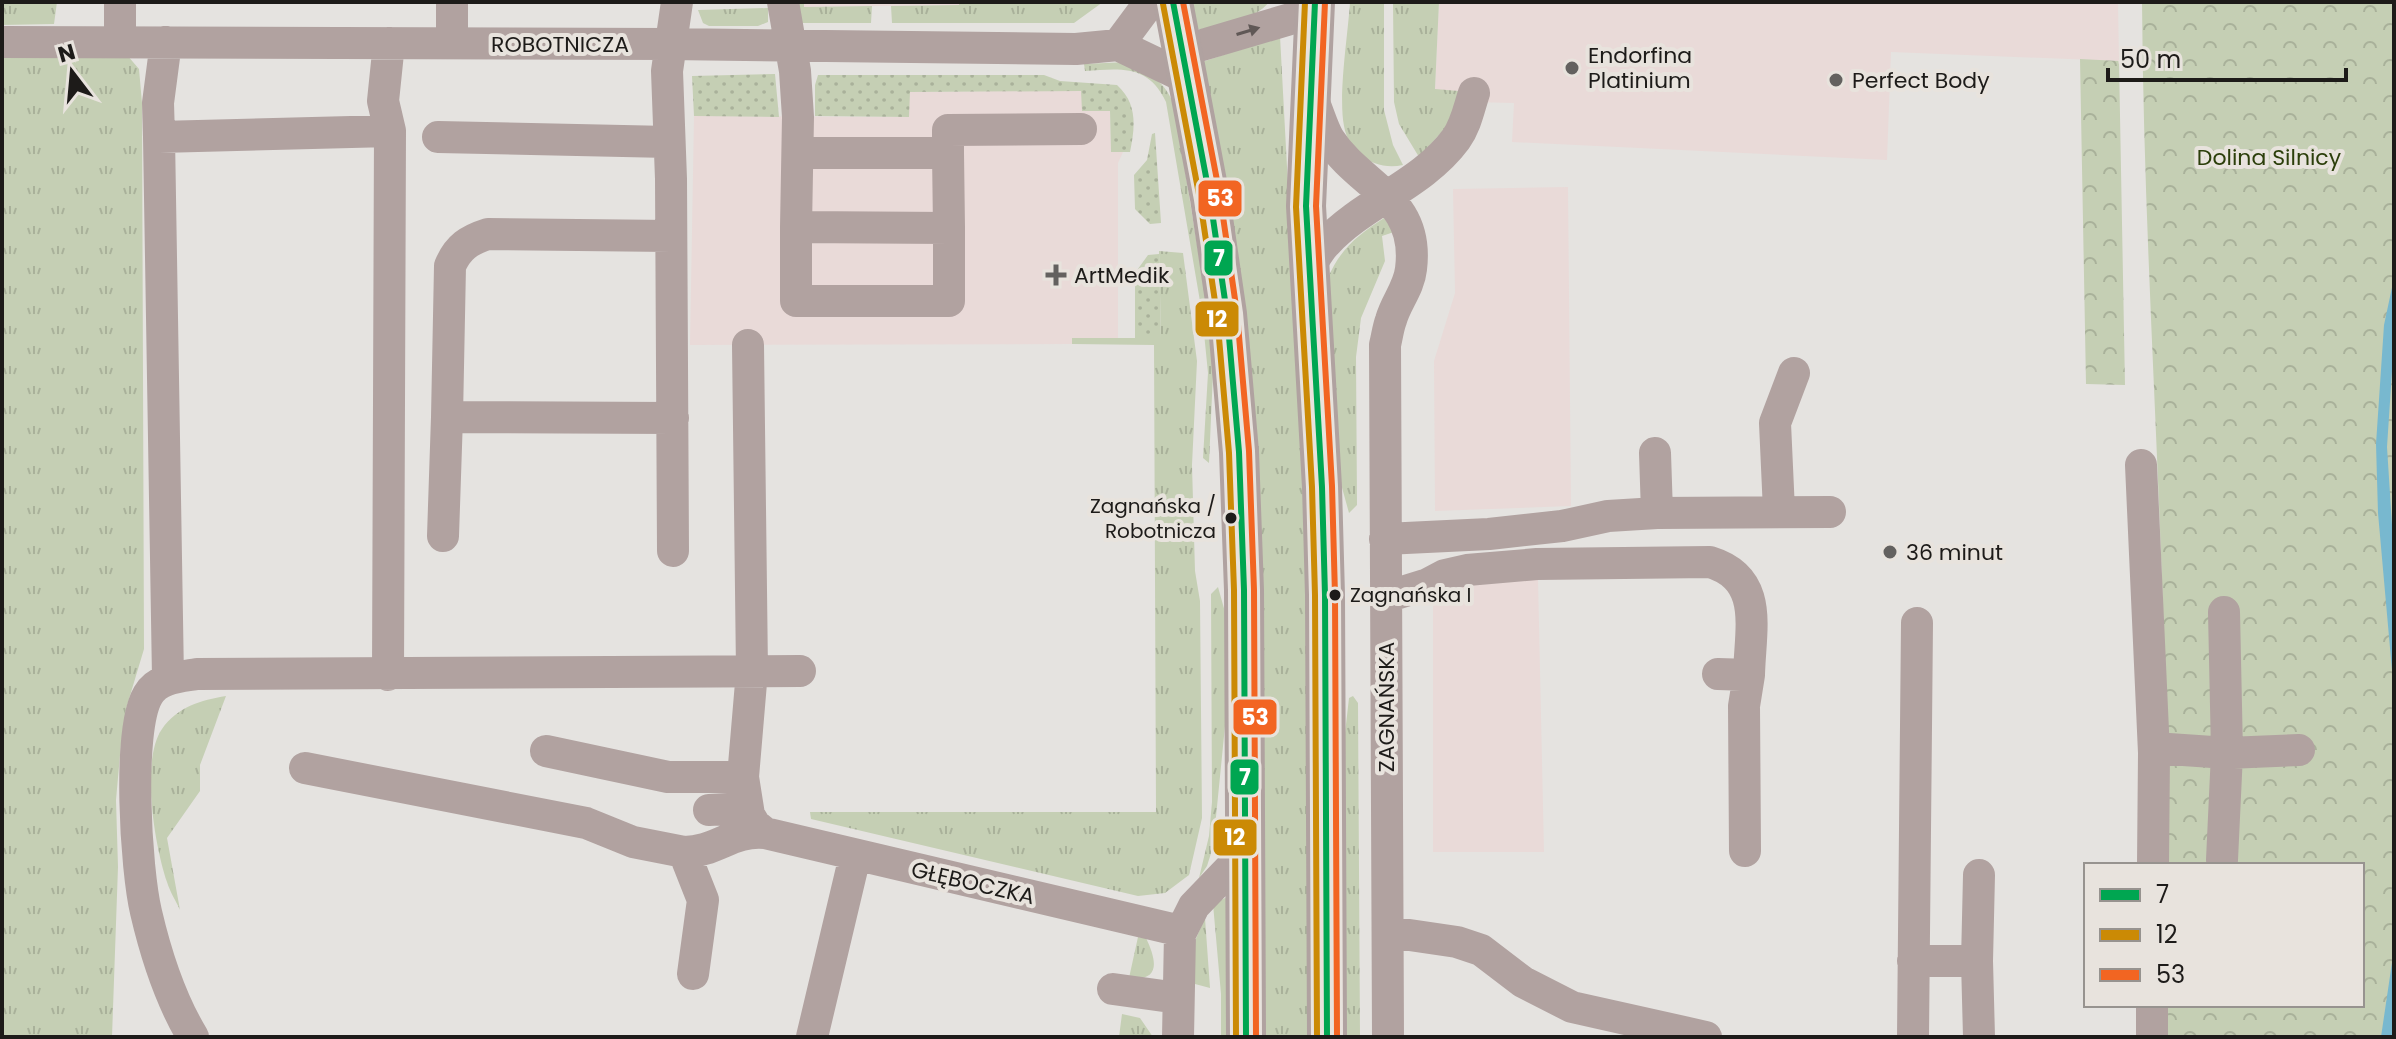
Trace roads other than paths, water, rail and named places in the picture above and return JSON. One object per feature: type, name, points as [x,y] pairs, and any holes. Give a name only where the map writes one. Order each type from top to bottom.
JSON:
[{"type":"main road","points":[[1173,2],[1210,198],[1227,314],[1239,452],[1244,590],[1246,1037]]},
{"type":"main road","points":[[1315,7],[1306,184],[1325,595],[1327,1037]]},
{"type":"street","points":[[120,2],[120,42]]},
{"type":"street","points":[[452,2],[452,43]]},
{"type":"street","points":[[673,551],[667,71],[677,2]]},
{"type":"street","points":[[783,2],[792,46],[798,117],[796,301],[949,301],[948,130],[1081,129]]},
{"type":"street","points":[[1150,2],[1118,45],[1184,65],[1315,7]]},
{"type":"street","name":"ROBOTNICZA","points":[[2,42],[1076,49],[1118,45]]},
{"type":"street","points":[[166,42],[158,103],[168,678]]},
{"type":"street","points":[[388,675],[390,131],[383,101],[389,43]]},
{"type":"street","name":"ZAGNAŃSKA","points":[[1310,92],[1328,138],[1347,160],[1389,196],[1409,229],[1413,244],[1411,272],[1391,320],[1385,345],[1388,1037]]},
{"type":"street","points":[[1308,269],[1325,244],[1355,218],[1431,166],[1457,138],[1468,117],[1474,93]]},
{"type":"street","points":[[159,137],[390,131]]},
{"type":"street","points":[[438,137],[669,142]]},
{"type":"street","points":[[798,153],[948,153]]},
{"type":"street","points":[[796,227],[949,228]]},
{"type":"street","points":[[443,536],[450,266],[456,252],[469,240],[488,234],[671,236]]},
{"type":"street","points":[[305,768],[586,823],[633,842],[684,852],[699,852],[741,833],[752,806],[748,345]]},
{"type":"street","points":[[1779,511],[1775,423],[1794,373]]},
{"type":"street","points":[[447,417],[673,418]]},
{"type":"street","points":[[1655,453],[1657,513]]},
{"type":"street","points":[[2141,465],[2154,748],[2153,863]]},
{"type":"street","points":[[1385,539],[1504,532],[1562,526],[1608,516],[1657,513],[1830,512]]},
{"type":"street","points":[[1386,597],[1467,570],[1537,564],[1710,562],[1736,574],[1749,594],[1734,675],[1744,706],[1745,851]]},
{"type":"street","points":[[2222,860],[2227,753],[2224,612]]},
{"type":"street","points":[[1913,1037],[1917,623]]},
{"type":"street","points":[[193,1037],[179,1014],[160,961],[145,910],[140,864],[134,762],[140,718],[149,693],[168,678],[197,674],[800,671]]},
{"type":"street","points":[[2154,748],[2227,753],[2299,750]]},
{"type":"street","points":[[546,751],[668,777],[752,806]]},
{"type":"street","points":[[709,810],[752,806]]},
{"type":"street","name":"GŁĘBOCZKA","points":[[752,806],[855,856],[1181,931]]},
{"type":"street","points":[[684,852],[703,900],[693,974]]},
{"type":"street","points":[[1178,1037],[1178,945],[1181,931],[1194,906],[1244,854]]},
{"type":"street","points":[[812,1037],[855,856]]},
{"type":"street","points":[[1979,875],[1979,1037]]},
{"type":"street","points":[[1389,932],[1457,942],[1481,950],[1523,982],[1572,1007],[1706,1037]]},
{"type":"street","points":[[1913,961],[1977,961]]},
{"type":"street","points":[[1113,989],[1178,998]]},
{"type":"street","points":[[2152,1007],[2152,1037]]},
{"type":"water","points":[[2394,278],[2394,341],[2387,447],[2394,556],[2394,693],[2378,513],[2376,444],[2384,325]]},
{"type":"water","points":[[2394,949],[2394,1037],[2381,1037]]},
{"type":"place","name":"Endorfina Platinium","points":[[1572,68]]},
{"type":"place","name":"Perfect Body","points":[[1836,80]]},
{"type":"place","name":"ArtMedik","points":[[1056,275]]},
{"type":"place","name":"Zagnańska / Robotnicza","points":[[1231,518]]},
{"type":"place","name":"36 minut","points":[[1890,552]]},
{"type":"place","name":"Zagnańska I","points":[[1335,595]]},
{"type":"park label","name":"Dolina Silnicy","points":[[2269,157]]}]
